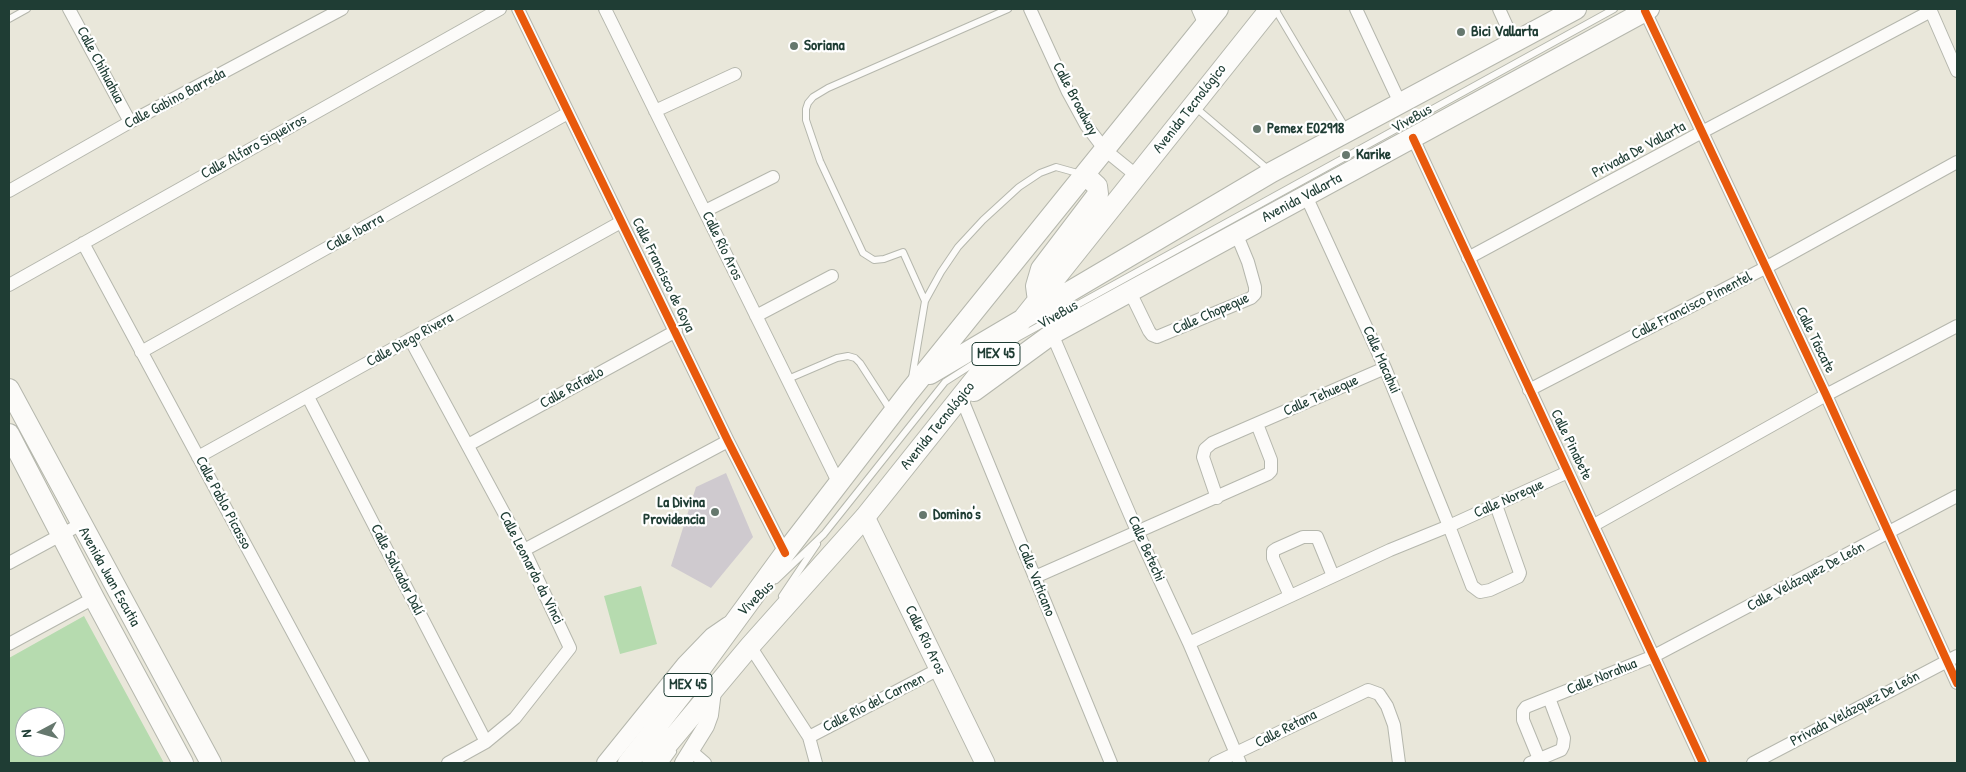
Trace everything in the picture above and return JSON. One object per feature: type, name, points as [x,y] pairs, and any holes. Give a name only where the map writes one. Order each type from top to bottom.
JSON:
[{"type":"main road","name":"Avenida Tecnológico","points":[[640,759],[736,619],[785,553],[914,386],[1105,150],[1202,17],[1218,9]]},
{"type":"main road","points":[[914,386],[1024,318],[1272,172],[1576,9]]},
{"type":"main road","name":"Avenida Vallarta","points":[[961,397],[982,387],[1052,334],[1647,10]]},
{"type":"main road","name":"Avenida Tecnológico","points":[[640,759],[712,695],[750,646],[866,517],[1266,12]]},
{"type":"main road","points":[[1038,301],[1036,286],[1041,269],[1098,194],[1097,186],[1085,175]]},
{"type":"main road","name":"Avenida Juan Escutia","points":[[9,389],[211,763]]},
{"type":"main road","name":"Avenida Juan Escutia","points":[[9,434],[94,598],[183,763]]},
{"type":"main road","name":"Calle Río Aros","points":[[866,517],[985,763]]},
{"type":"street","name":"Calle Chihuahua","points":[[69,9],[130,122]]},
{"type":"street","name":"Calle Alfaro Siqueiros","points":[[9,285],[500,9]]},
{"type":"street","name":"Calle Francisco de Goya","points":[[518,9],[728,441],[785,553]]},
{"type":"street","name":"Calle Río Aros","points":[[605,9],[839,484]]},
{"type":"street","name":"Calle Broadway","points":[[1030,9],[1086,125],[1105,150],[1137,176]]},
{"type":"street","points":[[1356,9],[1400,103]]},
{"type":"street","points":[[1499,9],[1514,42]]},
{"type":"street","name":"Calle Gabino Barreda","points":[[9,191],[130,122],[339,10]]},
{"type":"street","name":"Calle Táscate","points":[[1647,10],[1889,533],[1952,658],[1957,683]]},
{"type":"street","points":[[1930,10],[1957,72]]},
{"type":"street","name":"Privada De Vallarta","points":[[1468,258],[1930,10]]},
{"type":"street","points":[[655,111],[735,74]]},
{"type":"street","name":"Calle Ibarra","points":[[141,352],[568,113]]},
{"type":"street","name":"Calle Pinabete","points":[[1413,138],[1703,763]]},
{"type":"street","name":"Calle Francisco Pimentel","points":[[1530,390],[1766,268],[1957,162]]},
{"type":"street","points":[[705,211],[773,177]]},
{"type":"street","name":"Calle Macahui","points":[[1306,196],[1385,368],[1449,526]]},
{"type":"street","name":"Calle Diego Rivera","points":[[198,457],[621,222]]},
{"type":"street","name":"Calle Chopeque","points":[[1130,292],[1148,331],[1157,337],[1251,298],[1255,294],[1256,287],[1236,233]]},
{"type":"street","name":"Calle Pablo Picasso","points":[[83,243],[363,763]]},
{"type":"street","points":[[756,316],[832,276]]},
{"type":"street","points":[[1594,525],[1826,395],[1957,326]]},
{"type":"street","name":"Calle Rafaelo","points":[[468,445],[676,331]]},
{"type":"street","name":"Calle Betechi","points":[[1052,334],[1189,642],[1238,759]]},
{"type":"street","name":"Calle Leonardo da Vinci","points":[[410,339],[524,550],[570,648],[515,718],[486,742],[448,763]]},
{"type":"street","name":"Calle Tehueque","points":[[1217,498],[1204,464],[1203,453],[1212,443],[1385,368]]},
{"type":"street","name":"Calle Salvador Dalí","points":[[308,397],[486,742]]},
{"type":"street","name":"Calle Vaticano","points":[[961,397],[1111,763]]},
{"type":"street","points":[[1035,577],[1268,474],[1271,471],[1271,460],[1257,424]]},
{"type":"street","points":[[524,550],[728,441]]},
{"type":"street","name":"Calle Noreque","points":[[1189,642],[1390,550],[1449,526],[1568,472]]},
{"type":"street","name":"Calle Velázquez De León","points":[[1654,656],[1957,496]]},
{"type":"street","points":[[1449,526],[1472,586],[1480,592],[1490,590],[1518,577],[1520,573],[1520,567],[1496,505]]},
{"type":"street","points":[[9,563],[81,524]]},
{"type":"street","points":[[1290,596],[1273,558],[1276,549],[1303,537],[1317,537],[1334,576]]},
{"type":"street","points":[[9,644],[94,598]]},
{"type":"street","points":[[605,763],[685,664],[712,636],[736,619]]},
{"type":"street","points":[[750,646],[810,737],[816,763]]},
{"type":"street","name":"Calle Norahua","points":[[1549,698],[1564,741],[1561,750],[1534,761],[1524,720],[1523,711],[1526,707],[1654,656]]},
{"type":"street","name":"Privada Velázquez De León","points":[[1753,763],[1952,658]]},
{"type":"street","name":"Calle Río del Carmen","points":[[810,737],[939,670]]},
{"type":"street","name":"Calle Retana","points":[[1215,763],[1238,759],[1357,694],[1371,690],[1383,698],[1394,725],[1399,763]]},
{"type":"street","points":[[705,763],[683,754],[706,726],[712,695]]},
{"type":"lane","points":[[9,19],[27,9]]},
{"type":"lane","points":[[925,301],[903,252],[884,259],[874,260],[863,253],[820,161],[806,120],[806,109],[808,102],[813,97],[828,88],[1008,9]]},
{"type":"lane","name":"ViveBus","points":[[654,718],[736,619],[824,534],[945,382],[1002,346],[1614,9]]},
{"type":"lane","points":[[1266,12],[1347,131]]},
{"type":"lane","points":[[1193,106],[1272,172]]},
{"type":"lane","points":[[914,386],[925,301],[958,247],[983,220],[1019,187],[1040,173],[1056,167],[1085,175]]},
{"type":"lane","points":[[788,379],[837,358],[848,356],[855,358],[893,414]]},
{"type":"lane","points":[[750,646],[824,534]]},
{"type":"lane","points":[[686,734],[712,695]]},
{"type":"lane","points":[[665,763],[683,754]]},
{"type":"green space","points":[[641,586],[657,644],[620,654],[604,596]]},
{"type":"green space","points":[[84,616],[164,763],[9,763],[9,658]]},
{"type":"building","name":"La Divina Providencia","points":[[726,473],[753,537],[711,588],[671,566],[696,487]]},
{"type":"cycle path","points":[[518,9],[728,441],[785,553]]},
{"type":"cycle path","points":[[1645,11],[1826,395],[1957,683]]},
{"type":"cycle path","points":[[1413,138],[1703,763]]},
{"type":"place","name":"Bici Vallarta","points":[[1461,32]]},
{"type":"place","name":"Soriana","points":[[794,46]]},
{"type":"place","name":"Pemex E02918","points":[[1257,129]]},
{"type":"place","name":"Karike","points":[[1346,155]]},
{"type":"place","name":"La Divina Providencia","points":[[715,512]]},
{"type":"place","name":"Domino's","points":[[923,515]]}]
